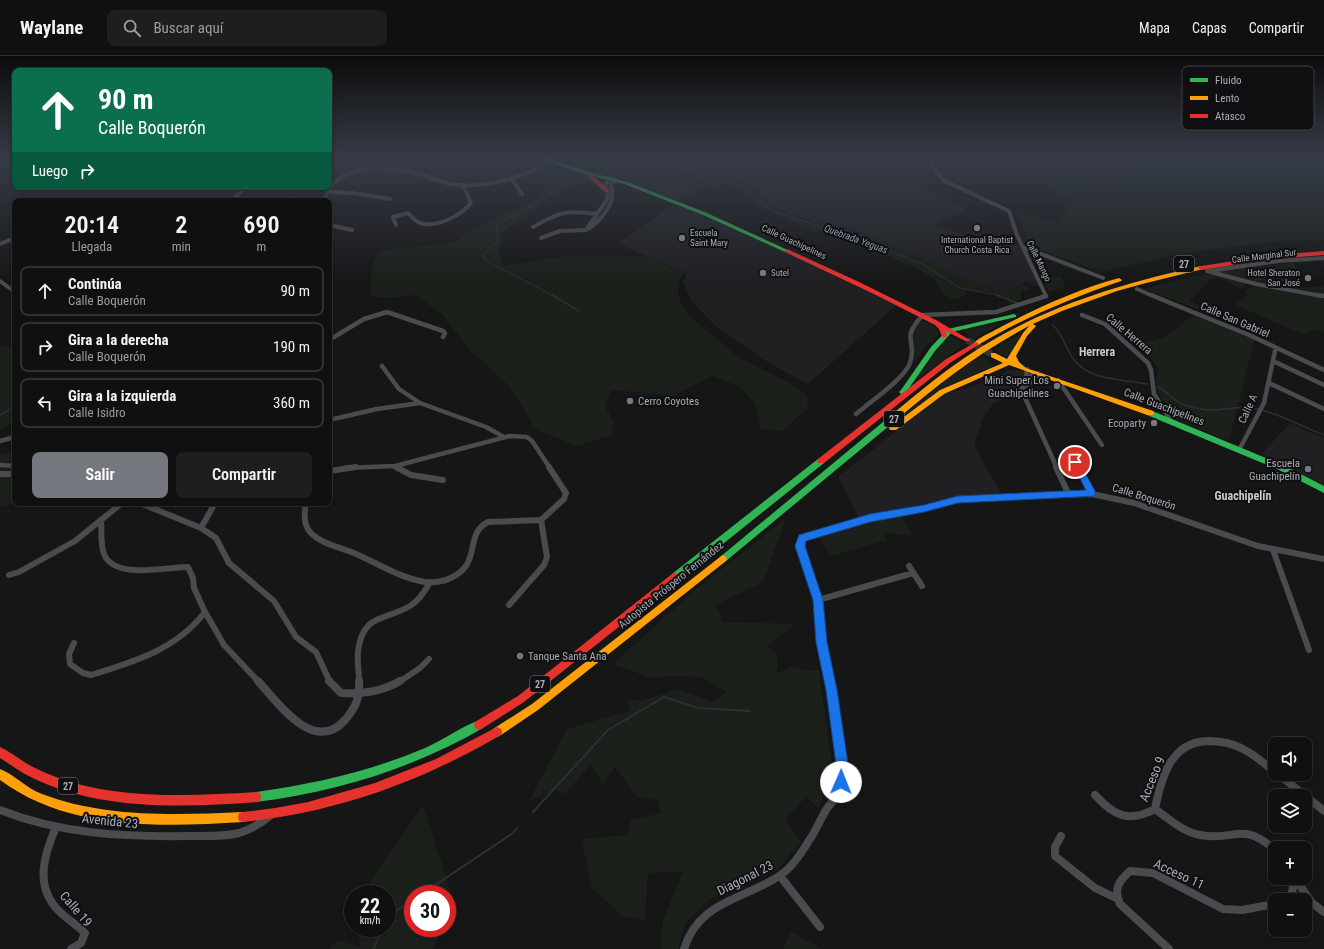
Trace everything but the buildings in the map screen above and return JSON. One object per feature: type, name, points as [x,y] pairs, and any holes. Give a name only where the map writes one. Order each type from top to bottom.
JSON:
[{"type":"main road","name":"Calle Guachipelines","points":[[654,199],[752,234],[923,314],[963,338],[963,326]]},
{"type":"main road","name":"Autopista Próspero Fernández","points":[[0,752],[41,777],[81,790],[144,800],[186,802],[235,800],[276,796],[314,788],[389,766],[468,732],[496,717],[521,699],[948,361],[1006,324],[1075,294],[1162,269],[1257,252],[1324,247]]},
{"type":"main road","name":"Autopista Próspero Fernández","points":[[0,774],[18,787],[43,799],[72,809],[135,819],[177,821],[230,818],[274,812],[336,799],[386,784],[440,762],[499,732],[568,682],[813,486],[938,381],[996,342],[1053,313],[1101,293],[1143,280],[1239,261],[1324,253]]},
{"type":"main road","points":[[1143,280],[1207,271]]},
{"type":"main road","points":[[871,422],[901,394],[950,330],[963,326],[1010,318],[1048,305]]},
{"type":"main road","points":[[813,486],[942,392],[995,369],[1010,359],[1026,331],[1053,313]]},
{"type":"main road","points":[[934,321],[942,328],[944,336]]},
{"type":"main road","name":"Calle Guachipelines","points":[[995,369],[999,364],[996,356],[1010,359],[1026,369],[1170,421],[1280,467],[1324,490]]},
{"type":"street","points":[[396,225],[393,217],[404,213],[408,213],[412,218],[421,223],[427,223],[461,214],[471,203],[469,199]]},
{"type":"street","points":[[586,230],[607,199]]},
{"type":"street","points":[[541,238],[560,231],[586,230],[592,226],[610,204],[612,199]]},
{"type":"street","name":"Calle Mango","points":[[923,314],[996,312],[1046,296],[1017,235],[1010,211],[981,199]]},
{"type":"street","points":[[534,227],[555,214],[568,211],[596,214]]},
{"type":"street","points":[[332,226],[352,230]]},
{"type":"street","points":[[0,244],[12,239]]},
{"type":"street","points":[[1023,247],[1103,278]]},
{"type":"street","name":"Calle Marginal Sur","points":[[1207,271],[1272,262],[1324,258]]},
{"type":"street","points":[[1207,271],[1246,282],[1324,296]]},
{"type":"street","points":[[0,281],[12,290]]},
{"type":"street","name":"Calle San Gabriel","points":[[1137,289],[1249,335],[1324,370]]},
{"type":"street","points":[[332,338],[363,318],[374,314],[387,312],[443,330],[445,333],[443,337]]},
{"type":"street","points":[[856,414],[878,397],[910,366],[911,355],[909,334],[911,328],[923,314]]},
{"type":"street","name":"Calle Herrera","points":[[1082,315],[1105,324],[1148,362],[1152,368],[1152,384],[1155,395],[1170,421]]},
{"type":"street","name":"Calle A","points":[[1239,450],[1262,408],[1269,383],[1275,351]]},
{"type":"street","points":[[1273,361],[1324,385]]},
{"type":"street","points":[[382,366],[399,389],[420,403],[486,428],[504,438]]},
{"type":"street","points":[[1040,374],[1032,382],[1021,389],[1069,495]]},
{"type":"street","points":[[1058,380],[1102,445]]},
{"type":"street","points":[[1269,383],[1324,409]]},
{"type":"street","points":[[332,419],[377,409],[420,403]]},
{"type":"street","points":[[306,506],[305,518],[307,527],[316,537],[357,554],[380,566],[416,579],[430,582],[445,580],[462,570],[471,559],[473,539],[477,529],[482,524],[488,522],[541,520],[564,499],[566,493],[532,441],[519,436],[504,438],[394,466],[348,467],[332,470]]},
{"type":"street","points":[[0,441],[12,438]]},
{"type":"street","points":[[1075,462],[1092,494]]},
{"type":"street","points":[[0,465],[12,466]]},
{"type":"street","points":[[394,466],[411,475],[442,480]]},
{"type":"street","points":[[0,474],[12,474]]},
{"type":"street","name":"Calle Boquerón","points":[[831,690],[822,642],[818,600],[800,546],[801,540],[803,537],[870,518],[958,500],[1092,494],[1134,503],[1224,536],[1273,550],[1324,559]]},
{"type":"street","points":[[9,575],[38,562],[75,541],[118,506]]},
{"type":"street","points":[[147,506],[202,528],[216,538],[229,563],[274,601],[296,637],[316,652],[328,680],[341,694],[360,694],[381,690],[411,674],[429,659]]},
{"type":"street","points":[[202,528],[213,506]]},
{"type":"street","points":[[101,520],[103,549],[107,560],[120,570],[159,569],[175,566],[188,567],[193,578],[194,588],[205,612],[224,645],[293,720],[309,730],[327,731],[342,724],[356,707],[360,694],[358,652],[362,635],[377,618],[402,610],[412,605],[423,594],[430,582]]},
{"type":"street","points":[[509,605],[544,565],[547,557],[541,520]]},
{"type":"street","points":[[1273,550],[1309,650]]},
{"type":"street","points":[[909,566],[922,586]]},
{"type":"street","points":[[818,600],[913,573]]},
{"type":"street","points":[[74,643],[69,654],[70,664],[83,673],[91,675],[144,658],[189,631],[200,621],[205,612]]},
{"type":"street","name":"Diagonal 23","points":[[684,949],[688,936],[700,919],[718,906],[780,876],[798,857],[817,829],[827,808],[837,796],[841,782],[842,764],[831,690]]},
{"type":"street","name":"Acceso 9","points":[[1095,795],[1105,807],[1115,814],[1124,817],[1136,816],[1155,809],[1164,775],[1172,759],[1180,751],[1192,744],[1214,740],[1243,748],[1268,767]]},
{"type":"street","points":[[1287,781],[1324,811]]},
{"type":"street","points":[[1155,809],[1188,831],[1201,835],[1214,836],[1251,833],[1261,838],[1268,844]]},
{"type":"street","name":"Avenida 23","points":[[0,810],[16,817],[56,827],[118,836],[170,837],[233,834],[263,823],[274,812]]},
{"type":"street","name":"Calle 19","points":[[56,827],[43,861],[42,881],[55,906],[85,933],[85,939],[80,945],[71,949]]},
{"type":"street","points":[[1061,836],[1055,847],[1055,856],[1094,888],[1116,898],[1120,904],[1169,949]]},
{"type":"street","name":"Acceso 11","points":[[1116,898],[1115,892],[1118,880],[1130,871],[1142,871],[1153,872],[1223,909],[1258,908],[1268,906]]},
{"type":"street","points":[[780,876],[820,928]]},
{"type":"street","points":[[1312,904],[1324,912]]},
{"type":"shaded area","points":[[535,199],[550,199],[501,233],[503,240],[498,248],[503,266],[564,256],[614,255],[647,257],[684,273],[679,283],[678,293],[686,311],[702,327],[734,354],[748,363],[791,384],[807,395],[808,408],[782,431],[761,429],[755,403],[739,386],[711,376],[668,398],[658,394],[611,390],[605,407],[614,421],[611,435],[577,446],[534,429],[530,419],[509,386],[471,351],[441,313],[415,295],[389,298],[370,296],[372,267],[379,251],[451,243],[496,218],[532,202]]},
{"type":"shaded area","points":[[752,199],[762,199],[772,209],[816,224],[827,224],[871,236],[942,268],[971,283],[1007,292],[1023,284],[1029,286],[1029,291],[1021,290],[1021,300],[1010,304],[1002,297],[978,291],[966,291],[966,294],[955,300],[944,295],[934,279],[913,265],[899,262],[892,257],[850,238],[842,239],[825,232],[814,231],[760,207]]},
{"type":"shaded area","points":[[764,199],[947,199],[966,209],[936,224],[984,243],[999,240],[1020,247],[1041,288],[1025,282],[1007,292],[971,283],[942,268],[871,236],[828,224],[816,223],[773,208]]},
{"type":"shaded area","points":[[1069,199],[1324,199],[1324,240],[1272,242],[1185,253],[1101,272],[1029,246],[1018,212],[1056,222],[1074,202]]},
{"type":"shaded area","points":[[674,204],[899,303],[808,384],[769,363],[714,325],[691,301],[683,281],[687,274],[618,243]]},
{"type":"shaded area","points":[[1317,260],[1324,261],[1324,265],[1320,261],[1293,263],[1299,268],[1283,270],[1303,288],[1324,286],[1324,294],[1237,279],[1213,272]]},
{"type":"shaded area","points":[[1212,274],[1243,282],[1245,286],[1241,289],[1217,277],[1211,280],[1189,301],[1206,308],[1205,312],[1143,289],[1189,277]]},
{"type":"shaded area","points":[[1042,277],[1061,277],[1066,287],[1048,292]]},
{"type":"shaded area","points":[[1257,286],[1324,298],[1324,332],[1314,329],[1305,335],[1235,305],[1249,294],[1244,291]]},
{"type":"shaded area","points":[[1195,315],[1254,340],[1229,441],[1176,419],[1158,391],[1156,383],[1159,371],[1154,362],[1138,345],[1164,337],[1186,323],[1183,322]]},
{"type":"shaded area","points":[[919,321],[925,321],[931,324],[936,328],[939,334],[924,348],[915,362],[912,334]]},
{"type":"shaded area","points":[[1002,323],[974,339],[964,332],[965,329]]},
{"type":"shaded area","points":[[1022,333],[1007,357],[994,349]]},
{"type":"shaded area","points":[[950,336],[965,344],[915,381],[944,341]]},
{"type":"shaded area","points":[[0,346],[12,346],[12,424],[0,430]]},
{"type":"shaded area","points":[[985,357],[994,365],[941,389],[900,419],[940,384],[978,358]]},
{"type":"shaded area","points":[[1009,370],[1024,371],[1036,378],[993,404],[984,416],[975,441],[976,449],[1002,495],[953,497],[904,509],[858,517],[838,477],[944,394],[972,387]]},
{"type":"shaded area","name":"Escuela Guachipelín","points":[[1290,423],[1324,438],[1324,485],[1261,454]]},
{"type":"shaded area","points":[[12,453],[12,504],[0,507],[0,455]]},
{"type":"shaded area","points":[[899,515],[914,536],[884,533],[887,540],[831,556],[818,536],[871,520]]},
{"type":"shaded area","points":[[786,518],[763,582],[716,605],[722,622],[795,624],[767,646],[778,655],[777,673],[795,666],[804,671],[819,670],[833,774],[818,808],[806,797],[785,819],[801,842],[777,870],[710,899],[686,922],[678,949],[662,949],[662,923],[683,872],[648,873],[645,920],[622,916],[592,888],[581,839],[627,835],[631,820],[661,813],[657,800],[637,797],[615,767],[603,783],[590,765],[565,794],[554,790],[529,801],[567,729],[629,711],[627,699],[641,701],[679,689],[713,702],[727,692],[701,677],[674,676],[651,678],[613,664],[694,591]]},
{"type":"shaded area","points":[[423,805],[449,885],[404,885],[404,937],[438,937],[432,949],[328,949],[338,940],[359,947],[360,937],[396,937],[396,885],[368,885]]},
{"type":"shaded area","points":[[791,932],[823,949],[783,949]]},
{"type":"waterway","points":[[544,199],[497,225],[498,241],[483,255],[485,260],[554,296]]},
{"type":"waterway","name":"Quebrada Yeguas","points":[[759,199],[771,210],[864,241],[922,264],[960,288],[996,295]]},
{"type":"waterway","points":[[552,295],[579,311]]},
{"type":"waterway","name":"Quebrada Yeguas","points":[[996,295],[1001,296]]},
{"type":"waterway","name":"Quebrada Yeguas","points":[[996,295],[1018,303]]},
{"type":"waterway","name":"Quebrada Yeguas","points":[[1053,325],[1074,360],[1081,367],[1098,376],[1147,384]]},
{"type":"waterway","name":"Quebrada Yeguas","points":[[1157,387],[1165,391],[1181,404],[1209,410],[1242,407],[1252,408],[1279,416],[1324,435]]},
{"type":"waterway","points":[[0,415],[12,409]]},
{"type":"waterway","points":[[533,812],[608,730],[664,697],[698,708],[750,711]]},
{"type":"waterway","points":[[435,885],[513,833],[517,828]]},
{"type":"waterway","points":[[396,911],[404,906]]},
{"type":"waterway","points":[[373,949],[379,937]]},
{"type":"tunnel","points":[[967,340],[993,355]]},
{"type":"traffic: fast","points":[[666,199],[705,214],[787,251]]},
{"type":"traffic: fast","points":[[903,392],[933,349],[950,330],[1014,316]]},
{"type":"traffic: fast","points":[[1150,413],[1280,467],[1324,490]]},
{"type":"traffic: fast","points":[[723,559],[892,419]]},
{"type":"traffic: fast","points":[[675,577],[821,461]]},
{"type":"traffic: fast","points":[[256,797],[312,788],[371,773],[428,752],[479,725]]},
{"type":"traffic: slow","points":[[892,419],[914,400],[969,358],[1007,335],[1033,322],[1115,289],[1201,268]]},
{"type":"traffic: slow","points":[[976,344],[1010,324],[1082,293],[1119,280]]},
{"type":"traffic: slow","points":[[893,428],[942,392],[1005,365],[1013,355],[1025,334],[1033,326]]},
{"type":"traffic: slow","points":[[993,355],[1018,367],[1150,413]]},
{"type":"traffic: slow","points":[[1013,357],[1016,363],[1024,369]]},
{"type":"traffic: slow","points":[[497,732],[535,707],[723,559]]},
{"type":"traffic: slow","points":[[0,774],[39,798],[86,812],[113,816],[167,819],[243,817]]},
{"type":"traffic: jam","points":[[787,251],[878,293],[967,340]]},
{"type":"traffic: jam","points":[[1201,268],[1273,257],[1324,253]]},
{"type":"traffic: jam","points":[[934,321],[942,328],[944,336]]},
{"type":"traffic: jam","points":[[821,461],[948,361],[976,344]]},
{"type":"traffic: jam","points":[[479,725],[521,699],[675,577]]},
{"type":"traffic: jam","points":[[243,817],[308,807],[375,789],[408,777],[439,763],[497,732]]},
{"type":"traffic: jam","points":[[0,752],[27,769],[57,782],[89,791],[123,797],[157,800],[256,797]]},
{"type":"place","name":"International Baptist Church Costa Rica","points":[[977,228]]},
{"type":"place","name":"Escuela Saint Mary","points":[[682,238]]},
{"type":"place","name":"Sutel","points":[[763,273]]},
{"type":"place","name":"Hotel Sheraton San José","points":[[1308,278]]},
{"type":"place","name":"Mini Super Los Guachipelines","points":[[1057,386]]},
{"type":"place","name":"Cerro Coyotes","points":[[630,401]]},
{"type":"place","name":"Ecoparty","points":[[1154,423]]},
{"type":"place","name":"Escuela Guachipelín","points":[[1308,469]]},
{"type":"place","name":"Tanque Santa Ana","points":[[520,656]]},
{"type":"district","name":"Herrera","points":[[1097,352]]},
{"type":"district","name":"Guachipelín","points":[[1243,496]]},
{"type":"route","points":[[841,782],[842,764],[822,642],[818,600],[800,546],[802,538],[870,518],[964,499],[1092,494],[1075,462]]}]
